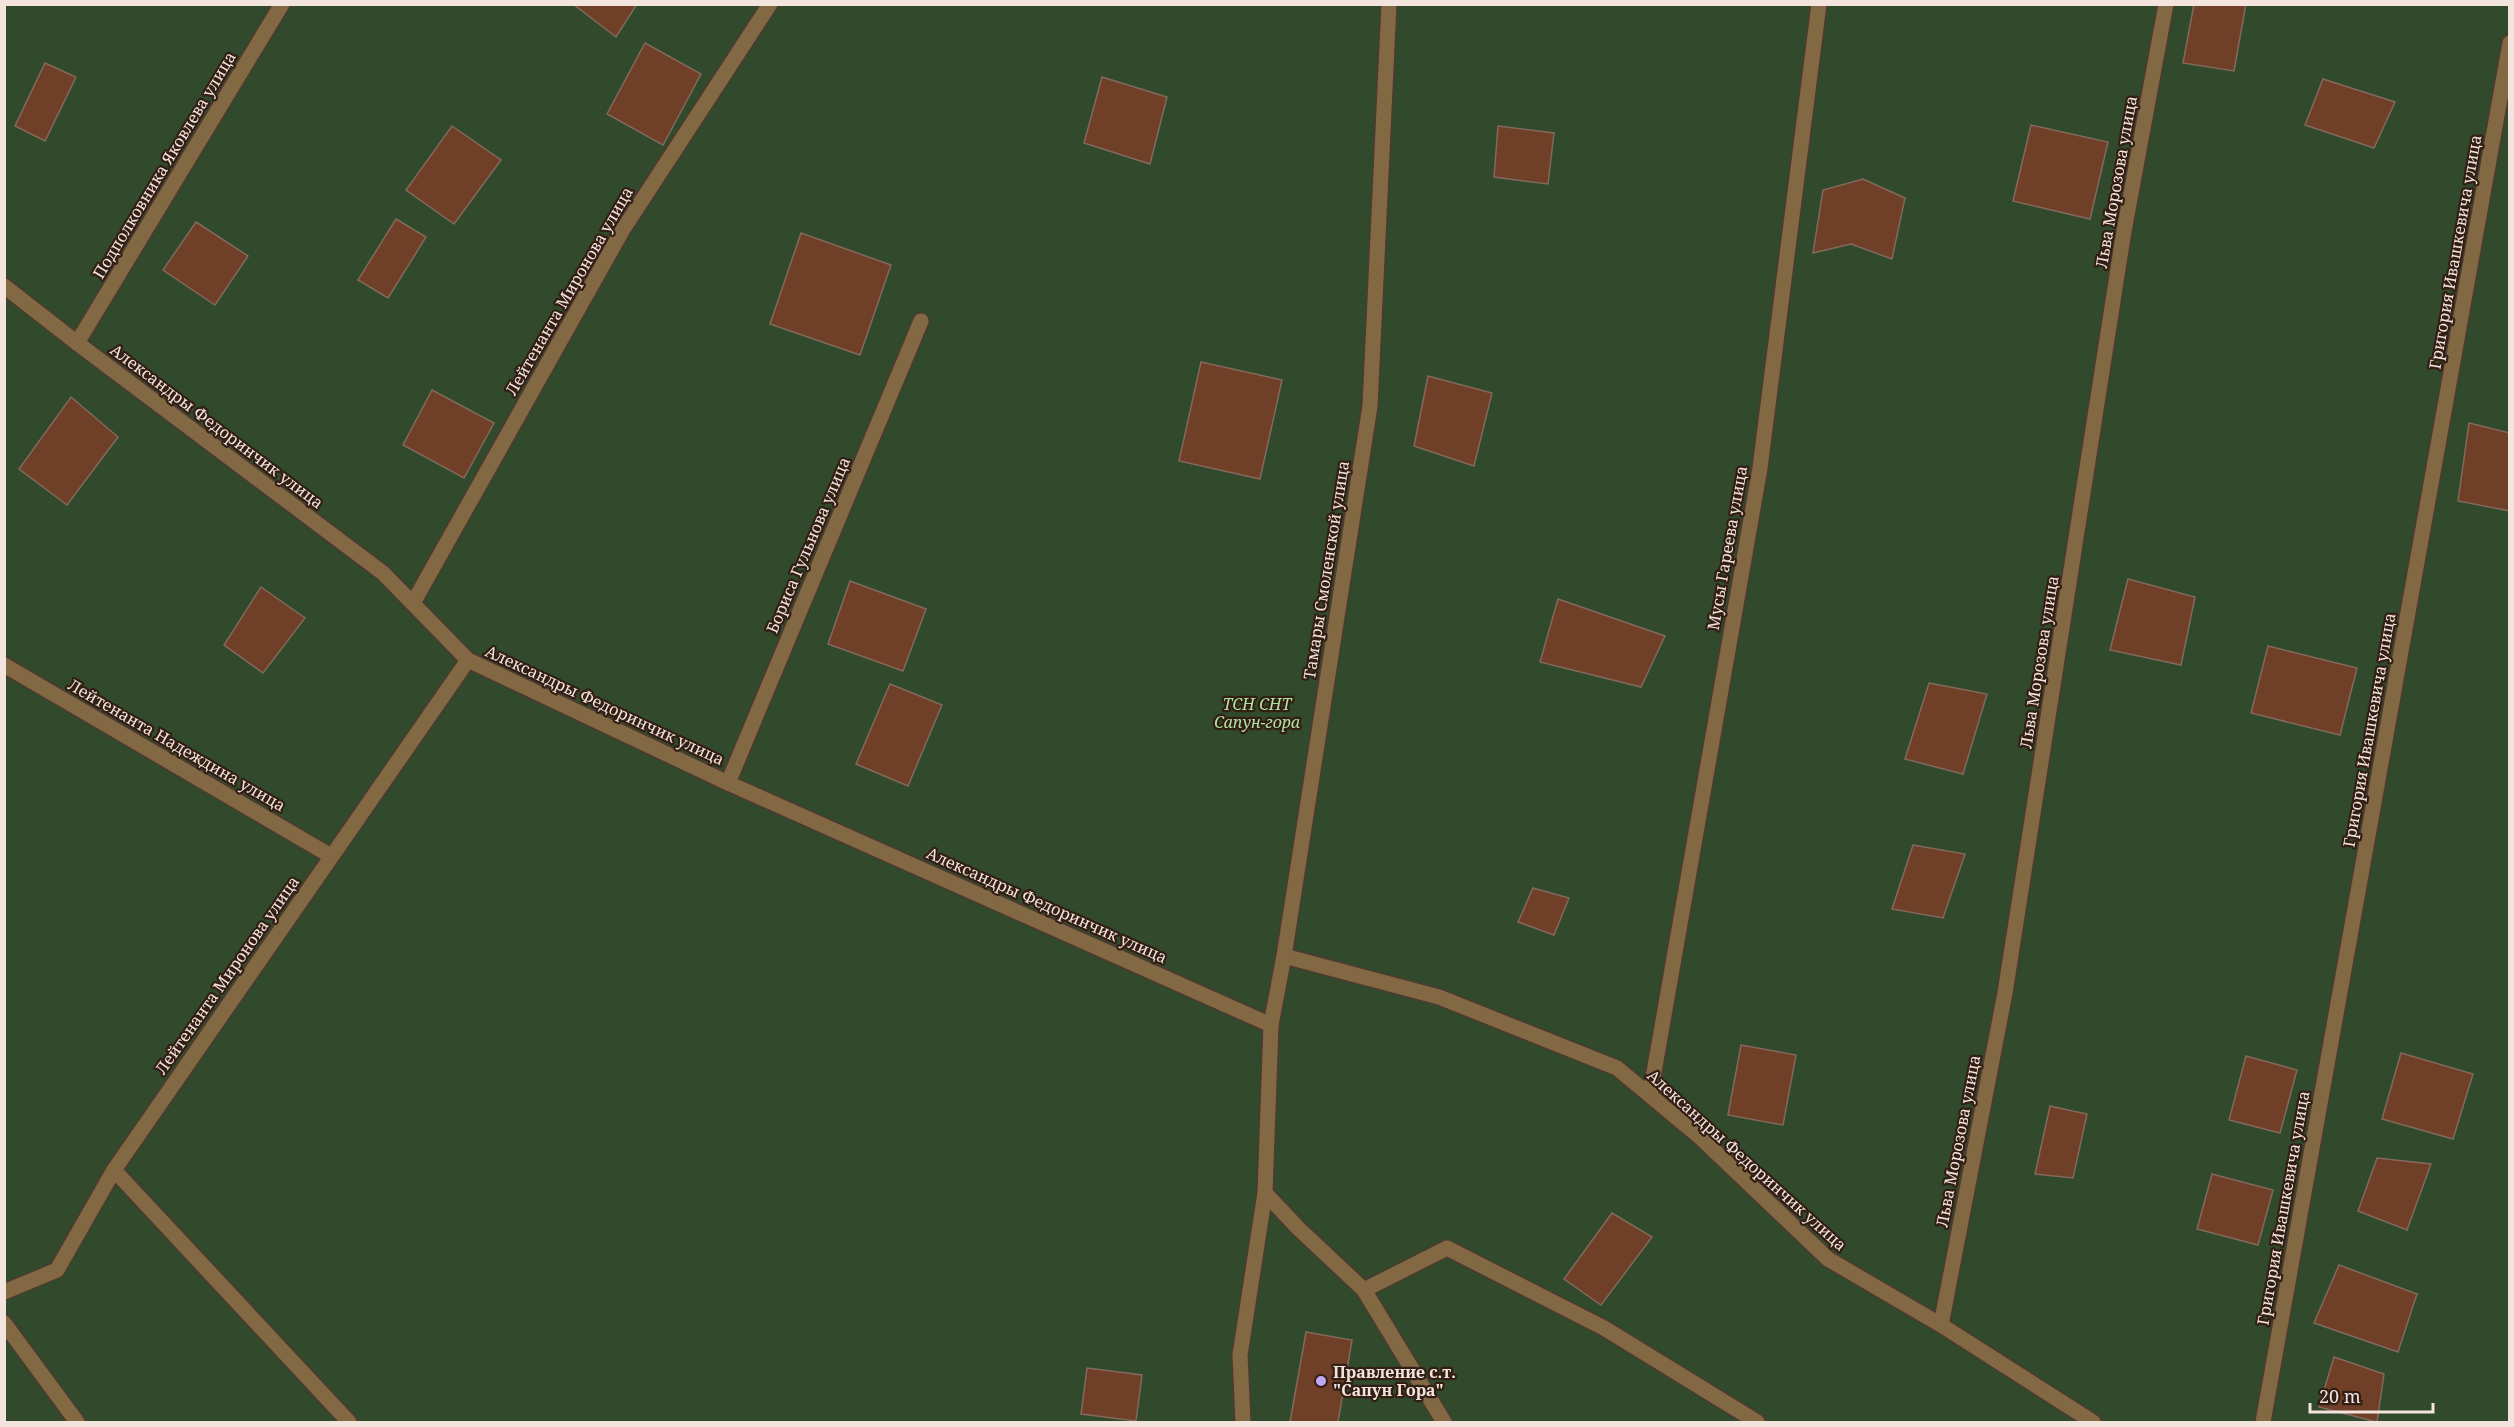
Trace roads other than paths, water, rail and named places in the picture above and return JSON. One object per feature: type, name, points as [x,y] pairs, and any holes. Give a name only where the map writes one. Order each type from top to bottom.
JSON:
[{"type":"lane","name":"Подполковника Яковлева улица","points":[[77,343],[282,4]]},
{"type":"lane","name":"Лейтенанта Миронова улица","points":[[413,603],[621,231],[770,4]]},
{"type":"lane","name":"Тамары Смоленской улица","points":[[1243,1422],[1240,1355],[1266,1193],[1271,1025],[1284,956],[1370,406],[1389,4]]},
{"type":"lane","name":"Мусы Гареева улица","points":[[1650,1095],[1760,468],[1819,4]]},
{"type":"lane","name":"Льва Морозова улица","points":[[1941,1325],[2005,993],[2123,237],[2166,4]]},
{"type":"lane","name":"Григория Ивашкевича улица","points":[[2263,1422],[2510,43]]},
{"type":"lane","name":"Александры Федоринчик улица","points":[[4,286],[383,573],[468,660],[728,783],[1271,1025]]},
{"type":"lane","name":"Бориса Гульнова улица","points":[[728,783],[921,321]]},
{"type":"lane","name":"Лейтенанта Миронова улица","points":[[4,1292],[57,1270],[114,1170],[468,660]]},
{"type":"lane","name":"Лейтенанта Надеждина улица","points":[[4,665],[331,856]]},
{"type":"lane","name":"Александры Федоринчик улица","points":[[1284,956],[1440,997],[1617,1068],[1701,1138],[1828,1259],[1941,1325],[2093,1422]]},
{"type":"lane","points":[[114,1170],[349,1422]]},
{"type":"lane","points":[[1266,1193],[1298,1228],[1364,1290],[1444,1422]]},
{"type":"lane","points":[[1364,1290],[1447,1248],[1604,1328],[1757,1422]]},
{"type":"lane","points":[[4,1323],[77,1422]]},
{"type":"place","name":"Правление с.т. \"Сапун Гора\"","points":[[1321,1381]]},
{"type":"park label","name":"ТСН СНТ Сапун-гора","points":[[1257,713]]}]
